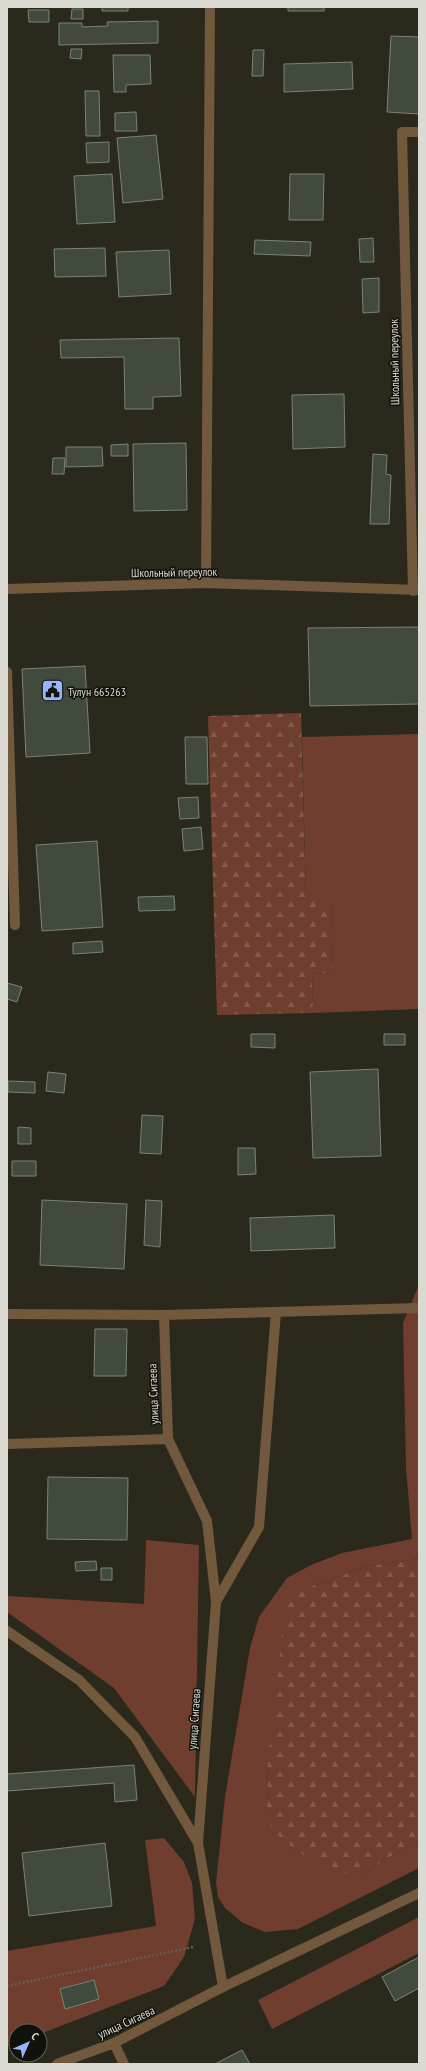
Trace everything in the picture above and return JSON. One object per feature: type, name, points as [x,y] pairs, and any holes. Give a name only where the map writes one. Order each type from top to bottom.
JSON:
[{"type":"street","points":[[206,583],[210,7]]},
{"type":"street","name":"Школьный переулок","points":[[7,589],[206,583],[416,590],[402,132],[419,132]]},
{"type":"street","points":[[7,672],[15,925]]},
{"type":"street","points":[[7,1314],[164,1315],[419,1308]]},
{"type":"street","points":[[216,1602],[259,1527],[276,1312]]},
{"type":"street","name":"улица Сигаева","points":[[164,1315],[168,1439],[207,1521],[216,1602],[198,1843]]},
{"type":"street","points":[[7,1444],[168,1439]]},
{"type":"street","points":[[7,1631],[79,1680],[135,1737],[198,1843],[223,1987]]},
{"type":"street","name":"улица Сигаева","points":[[57,2064],[114,2043],[223,1987],[419,1893]]},
{"type":"street","points":[[114,2043],[124,2064]]},
{"type":"path","points":[[7,1986],[216,1942]]},
{"type":"green space","points":[[301,713],[306,900],[331,899],[333,973],[312,974],[313,1013],[217,1015],[208,716]]},
{"type":"green space","points":[[419,734],[419,1009],[313,1013],[312,974],[333,973],[331,900],[306,900],[302,737]]},
{"type":"green space","points":[[419,1285],[419,1559],[368,1566],[309,1587],[268,1761],[267,1811],[273,1830],[295,1850],[359,1875],[419,1840],[419,1868],[298,1929],[265,1932],[243,1923],[225,1908],[218,1897],[216,1883],[225,1797],[250,1648],[259,1617],[287,1578],[311,1565],[342,1553],[412,1539],[406,1468],[403,1323]]},
{"type":"green space","points":[[146,1540],[199,1545],[195,1797],[114,1688],[7,1612],[7,1596],[144,1604]]},
{"type":"green space","points":[[419,1559],[419,1840],[359,1875],[329,1870],[295,1850],[272,1830],[267,1811],[268,1761],[284,1616],[292,1597],[309,1587],[368,1566]]},
{"type":"green space","points":[[164,1838],[184,1862],[192,1883],[195,1919],[184,1957],[164,1986],[48,2031],[48,2023],[8,2023],[7,2046],[7,1951],[156,1926],[145,1840]]},
{"type":"green space","points":[[419,1917],[419,1953],[272,2029],[258,2000]]},
{"type":"building","points":[[102,7],[128,7],[128,11],[102,11]]},
{"type":"building","points":[[288,7],[324,7],[324,11],[288,11]]},
{"type":"building","points":[[72,9],[83,9],[83,19],[71,19]]},
{"type":"building","points":[[28,10],[49,10],[49,22],[29,22]]},
{"type":"building","points":[[158,21],[158,43],[59,45],[59,23],[82,23],[82,27],[108,26],[107,22]]},
{"type":"building","points":[[391,36],[419,37],[419,114],[387,112]]},
{"type":"building","points":[[71,49],[82,49],[81,59],[70,58]]},
{"type":"building","points":[[253,50],[264,50],[263,76],[252,76]]},
{"type":"building","points":[[113,55],[150,55],[151,84],[126,85],[126,92],[114,92]]},
{"type":"building","points":[[352,62],[353,89],[284,92],[284,64]]},
{"type":"building","points":[[85,91],[99,91],[100,136],[86,136]]},
{"type":"building","points":[[136,112],[137,131],[115,131],[115,113]]},
{"type":"building","points":[[156,135],[163,199],[123,203],[117,138]]},
{"type":"building","points":[[109,142],[109,162],[87,163],[86,143]]},
{"type":"building","points":[[112,174],[115,222],[77,224],[74,176]]},
{"type":"building","points":[[290,174],[324,174],[323,220],[289,220]]},
{"type":"building","points":[[373,238],[374,262],[360,262],[359,239]]},
{"type":"building","points":[[255,240],[311,242],[310,256],[254,254]]},
{"type":"building","points":[[105,248],[106,276],[55,277],[54,249]]},
{"type":"building","points":[[169,250],[171,294],[119,297],[116,252]]},
{"type":"building","points":[[379,278],[379,312],[363,313],[362,279]]},
{"type":"building","points":[[179,338],[181,396],[153,397],[153,409],[125,409],[124,357],[61,358],[60,340]]},
{"type":"building","points":[[344,394],[345,447],[293,449],[292,395]]},
{"type":"building","points":[[186,443],[187,510],[134,511],[133,444]]},
{"type":"building","points":[[128,444],[128,456],[111,456],[111,445]]},
{"type":"building","points":[[66,447],[102,447],[103,466],[66,467]]},
{"type":"building","points":[[373,454],[387,455],[386,474],[391,475],[389,524],[370,524]]},
{"type":"building","points":[[53,458],[65,458],[64,474],[52,474]]},
{"type":"building","points":[[419,627],[419,704],[310,706],[308,628]]},
{"type":"building","points":[[85,666],[90,753],[26,757],[22,669]]},
{"type":"building","points":[[185,737],[207,737],[208,784],[186,784]]},
{"type":"building","points":[[198,797],[199,818],[180,819],[178,798]]},
{"type":"building","points":[[201,827],[203,849],[184,851],[182,829]]},
{"type":"building","points":[[97,841],[103,927],[42,931],[36,845]]},
{"type":"building","points":[[174,896],[175,910],[139,911],[138,897]]},
{"type":"building","points":[[102,941],[103,952],[73,954],[73,943]]},
{"type":"building","points":[[7,983],[22,987],[17,1002],[7,999]]},
{"type":"building","points":[[251,1034],[275,1034],[275,1048],[251,1047]]},
{"type":"building","points":[[384,1034],[405,1034],[405,1045],[384,1045]]},
{"type":"building","points":[[378,1069],[381,1156],[313,1158],[310,1072]]},
{"type":"building","points":[[48,1072],[66,1074],[64,1093],[46,1091]]},
{"type":"building","points":[[8,1081],[35,1082],[35,1093],[8,1092]]},
{"type":"building","points":[[142,1115],[163,1116],[161,1154],[140,1153]]},
{"type":"building","points":[[18,1127],[31,1128],[31,1144],[18,1144]]},
{"type":"building","points":[[238,1148],[255,1148],[256,1174],[238,1175]]},
{"type":"building","points":[[12,1161],[36,1161],[36,1176],[12,1176]]},
{"type":"building","points":[[42,1200],[127,1204],[124,1269],[40,1265]]},
{"type":"building","points":[[146,1200],[162,1201],[160,1247],[144,1245]]},
{"type":"building","points":[[334,1215],[335,1248],[251,1251],[250,1218]]},
{"type":"building","points":[[95,1329],[127,1329],[126,1376],[94,1376]]},
{"type":"building","points":[[48,1477],[128,1478],[127,1540],[47,1539]]},
{"type":"building","points":[[96,1561],[97,1570],[76,1571],[75,1562]]},
{"type":"building","points":[[101,1568],[112,1568],[112,1580],[101,1580]]},
{"type":"building","points":[[134,1765],[137,1800],[115,1802],[114,1783],[7,1791],[7,1774]]},
{"type":"building","points":[[105,1843],[112,1906],[29,1916],[22,1853]]},
{"type":"building","points":[[419,1957],[419,1988],[395,2001],[382,1977]]},
{"type":"building","points":[[94,1980],[99,1999],[65,2009],[60,1989]]},
{"type":"building","points":[[242,2050],[250,2064],[215,2064]]},
{"type":"place","name":"Тулун 665263","points":[[52,691]]}]
